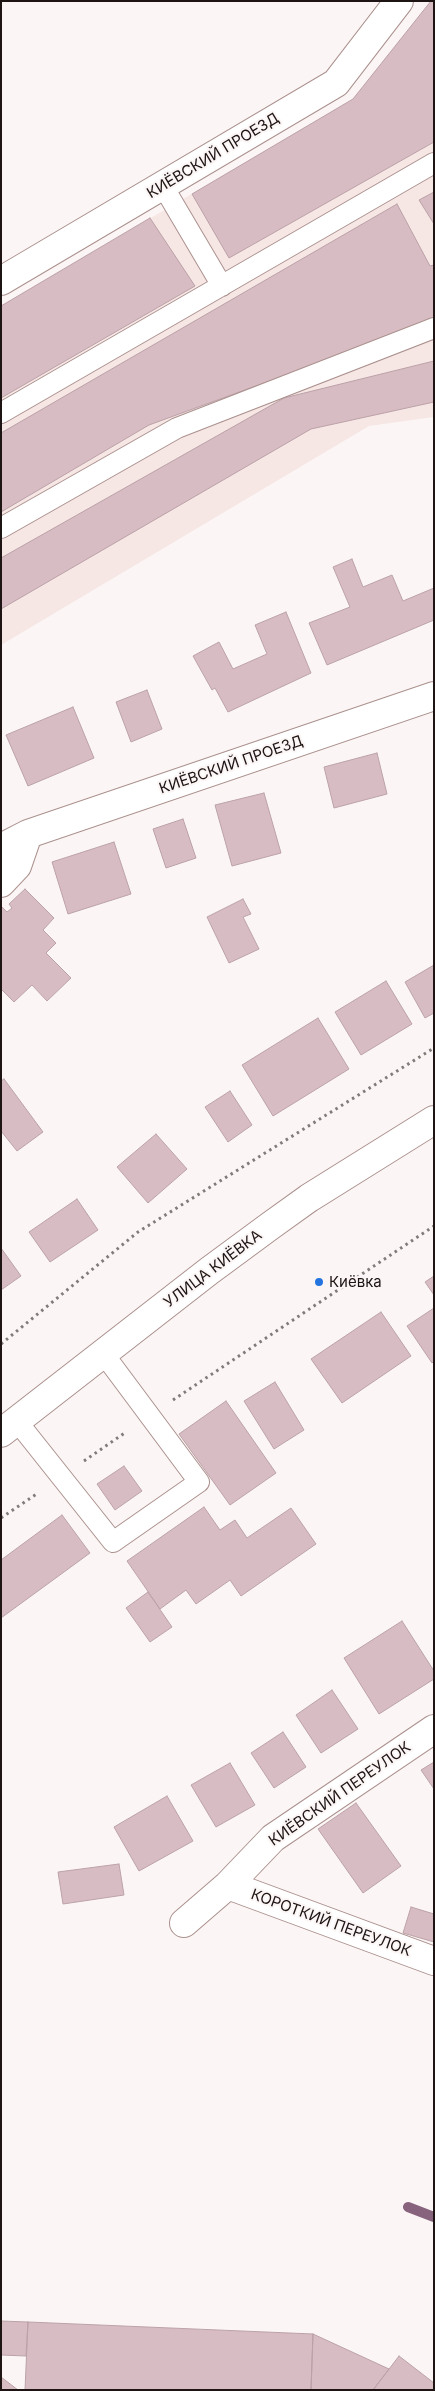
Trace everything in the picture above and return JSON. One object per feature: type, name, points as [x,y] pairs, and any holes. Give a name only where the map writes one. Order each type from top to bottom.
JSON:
[{"type":"street","name":"КИЁВСКИЙ ПРОЕЗД","points":[[1,281],[336,83],[399,1]]},
{"type":"street","name":"КИЁВСКИЙ ПРОЕЗД","points":[[1,848],[28,834],[434,696]]},
{"type":"street","points":[[1,883],[17,866],[28,834]]},
{"type":"street","name":"УЛИЦА КИЁВКА","points":[[8,1426],[209,1271],[309,1198],[434,1120]]},
{"type":"street","name":"КИЁВСКИЙ ПЕРЕУЛОК","points":[[184,1923],[228,1884],[273,1838],[434,1729]]},
{"type":"street","name":"КОРОТКИЙ ПЕРЕУЛОК","points":[[228,1884],[434,1961]]},
{"type":"lane","points":[[1,413],[434,163]]},
{"type":"lane","points":[[163,186],[222,286]]},
{"type":"lane","points":[[1,528],[177,428],[434,328]]},
{"type":"lane","points":[[8,1426],[62,1477],[113,1542],[199,1482],[103,1353]]},
{"type":"path","points":[[1,1344],[138,1232],[434,1048]]},
{"type":"path","points":[[1,1518],[150,1415],[434,1226]]},
{"type":"shaded area","points":[[431,1],[434,1],[434,417],[369,426],[1,645],[1,306],[353,99]]},
{"type":"building","points":[[431,1],[434,1],[434,142],[229,258],[192,194],[353,99]]},
{"type":"building","points":[[434,192],[434,224],[419,200]]},
{"type":"building","points":[[397,204],[430,266],[434,265],[434,321],[149,425],[1,512],[1,433]]},
{"type":"building","points":[[150,218],[195,286],[1,398],[1,306]]},
{"type":"building","points":[[434,361],[434,402],[311,429],[1,609],[1,558],[284,398]]},
{"type":"building","points":[[352,559],[363,587],[392,575],[403,601],[434,588],[434,620],[327,665],[309,623],[350,607],[333,567]]},
{"type":"building","points":[[286,612],[311,673],[228,712],[215,688],[212,690],[193,656],[219,642],[233,669],[267,654],[255,625]]},
{"type":"building","points":[[147,690],[162,729],[131,742],[116,702]]},
{"type":"building","points":[[73,707],[94,758],[28,786],[6,735]]},
{"type":"building","points":[[377,753],[387,794],[334,808],[324,767]]},
{"type":"building","points":[[264,793],[281,853],[232,866],[215,805]]},
{"type":"building","points":[[183,819],[196,858],[166,868],[153,829]]},
{"type":"building","points":[[114,842],[131,894],[68,914],[52,862]]},
{"type":"building","points":[[25,889],[54,918],[43,930],[56,943],[46,953],[71,978],[47,1001],[32,985],[14,1002],[1,989],[1,906],[7,912],[12,908],[9,904]]},
{"type":"building","points":[[243,899],[251,914],[243,917],[259,949],[229,963],[207,917]]},
{"type":"building","points":[[434,965],[434,1013],[425,1018],[405,982]]},
{"type":"building","points":[[386,981],[412,1024],[361,1055],[335,1012]]},
{"type":"building","points":[[318,1018],[349,1069],[273,1116],[242,1065]]},
{"type":"building","points":[[4,1079],[43,1132],[17,1151],[1,1131],[1,1081]]},
{"type":"building","points":[[230,1091],[252,1125],[228,1142],[205,1107]]},
{"type":"building","points":[[156,1134],[187,1169],[148,1203],[117,1167]]},
{"type":"building","points":[[77,1199],[98,1230],[50,1262],[29,1232]]},
{"type":"building","points":[[1,1248],[21,1276],[1,1290]]},
{"type":"building","points":[[434,1276],[434,1295],[425,1282]]},
{"type":"building","points":[[434,1308],[434,1361],[432,1363],[407,1326]]},
{"type":"building","points":[[381,1312],[411,1356],[342,1403],[311,1359]]},
{"type":"building","points":[[275,1382],[304,1430],[274,1449],[244,1401]]},
{"type":"building","points":[[226,1401],[276,1473],[230,1505],[179,1434]]},
{"type":"building","points":[[124,1466],[142,1491],[115,1510],[97,1484]]},
{"type":"building","points":[[204,1507],[220,1530],[235,1520],[247,1538],[291,1508],[316,1544],[241,1596],[230,1580],[196,1604],[186,1590],[160,1609],[127,1561]]},
{"type":"building","points":[[62,1515],[90,1553],[1,1618],[1,1560]]},
{"type":"building","points":[[148,1592],[172,1627],[150,1642],[126,1608]]},
{"type":"building","points":[[402,1621],[434,1671],[434,1679],[379,1714],[344,1658]]},
{"type":"building","points":[[332,1690],[358,1729],[321,1753],[296,1715]]},
{"type":"building","points":[[283,1732],[306,1767],[274,1788],[251,1753]]},
{"type":"building","points":[[434,1762],[434,1789],[421,1770]]},
{"type":"building","points":[[230,1763],[255,1805],[216,1827],[191,1785]]},
{"type":"building","points":[[167,1796],[193,1841],[139,1871],[114,1827]]},
{"type":"building","points":[[356,1803],[401,1866],[363,1893],[318,1829]]},
{"type":"building","points":[[119,1864],[124,1895],[63,1904],[58,1872]]},
{"type":"building","points":[[411,1907],[434,1914],[434,1942],[403,1933]]},
{"type":"building","points":[[1,2321],[28,2322],[26,2356],[1,2355]]},
{"type":"building","points":[[28,2322],[313,2334],[311,2390],[25,2390]]},
{"type":"building","points":[[313,2334],[389,2369],[373,2390],[311,2390]]},
{"type":"building","points":[[399,2356],[434,2383],[434,2390],[373,2390]]},
{"type":"building","points":[[1,2377],[18,2390],[1,2390]]},
{"type":"waterway","points":[[408,2207],[434,2217]]},
{"type":"place","name":"Киёвка","points":[[319,1282]]}]
